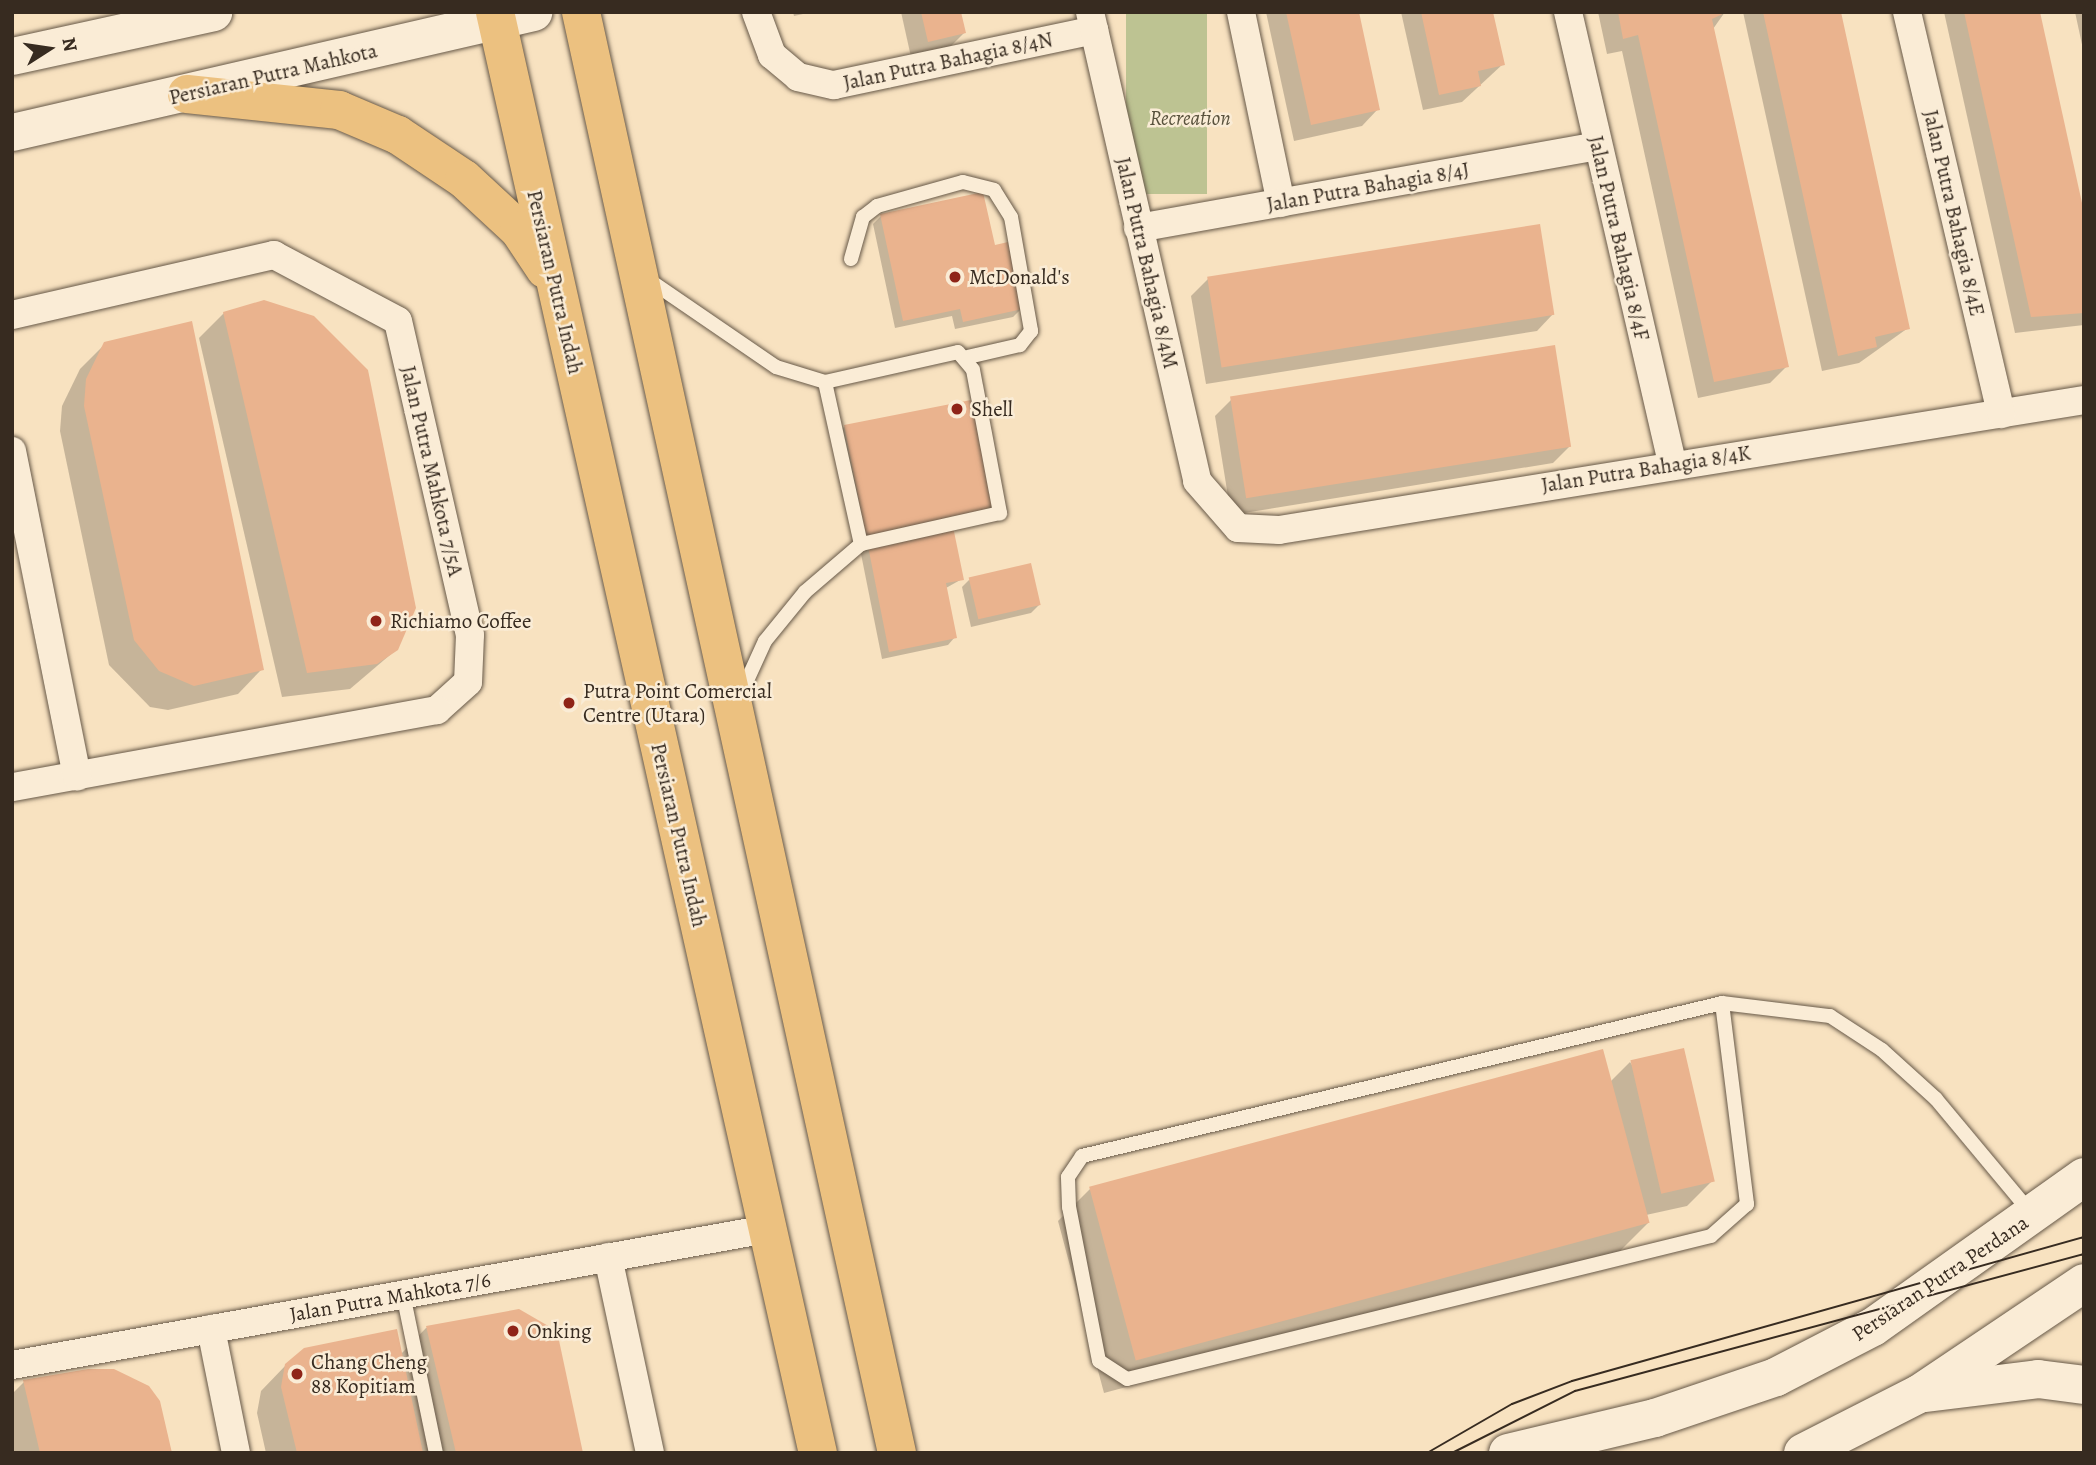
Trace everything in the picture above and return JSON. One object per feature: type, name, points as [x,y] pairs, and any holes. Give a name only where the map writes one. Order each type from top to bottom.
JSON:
[{"type":"main road","points":[[581,12],[894,1436],[911,1453]]},
{"type":"main road","name":"Persiaran Putra Indah","points":[[496,17],[818,1453]]},
{"type":"main road","points":[[187,94],[339,110],[398,135],[464,179],[519,230],[556,285]]},
{"type":"main road","name":"Persiaran Putra Perdana","points":[[1508,1453],[1656,1418],[1776,1377],[1872,1327],[2082,1181]]},
{"type":"main road","points":[[1803,1453],[1919,1394],[2084,1283]]},
{"type":"main road","points":[[1919,1394],[2038,1379],[2084,1384]]},
{"type":"street","points":[[12,56],[213,12]]},
{"type":"street","name":"Persiaran Putra Mahkota","points":[[12,132],[187,94],[496,17],[533,12]]},
{"type":"street","name":"Jalan Putra Bahagia 8/4N","points":[[756,12],[772,55],[798,77],[834,85],[1092,21]]},
{"type":"street","points":[[1241,12],[1281,203]]},
{"type":"street","name":"Jalan Putra Bahagia 8/4F","points":[[1568,12],[1672,464]]},
{"type":"street","name":"Jalan Putra Bahagia 8/4E","points":[[1907,12],[2001,414]]},
{"type":"street","name":"Jalan Putra Bahagia 8/4M","points":[[1092,21],[1197,481],[1215,509]]},
{"type":"street","name":"Jalan Putra Bahagia 8/4J","points":[[1138,228],[1597,146]]},
{"type":"street","name":"Jalan Putra Mahkota 7/5A","points":[[12,315],[274,255],[398,321],[470,635],[468,682],[437,710],[12,788]]},
{"type":"street","name":"Jalan Putra Bahagia 8/4K","points":[[1215,509],[1238,528],[1279,530],[1672,464],[2084,400]]},
{"type":"street","points":[[12,451],[77,777]]},
{"type":"street","name":"Jalan Putra Mahkota 7/6","points":[[12,1365],[767,1229]]},
{"type":"street","points":[[608,1257],[650,1453]]},
{"type":"street","points":[[211,1329],[236,1453]]},
{"type":"lane","points":[[639,272],[776,367],[825,382],[958,352],[968,357],[1020,345],[1031,331],[1011,217],[993,190],[963,183],[877,205],[863,217],[851,259]]},
{"type":"lane","points":[[734,709],[765,641],[805,592],[861,544],[1000,513],[968,357]]},
{"type":"lane","points":[[825,382],[861,544]]},
{"type":"lane","points":[[1722,1003],[1746,1203],[1712,1236],[1126,1379],[1099,1361],[1069,1207],[1069,1177],[1082,1156],[1722,1003],[1830,1016],[1882,1050],[1936,1099],[2033,1216]]},
{"type":"lane","points":[[403,1294],[436,1453]]},
{"type":"green space","name":"Recreation","points":[[1126,12],[1207,12],[1207,194],[1126,194]]},
{"type":"building","points":[[921,12],[961,12],[966,33],[928,42]]},
{"type":"building","points":[[1286,12],[1359,12],[1380,110],[1311,125]]},
{"type":"building","points":[[1421,12],[1493,12],[1505,65],[1478,71],[1481,86],[1439,95]]},
{"type":"building","points":[[1618,12],[1727,12],[1712,19],[1789,367],[1714,382],[1638,35],[1623,39]]},
{"type":"building","points":[[1763,12],[1841,12],[1910,329],[1875,337],[1877,347],[1838,356]]},
{"type":"building","points":[[1964,12],[2040,12],[2084,212],[2084,313],[2031,317]]},
{"type":"building","name":"McDonald's","points":[[983,192],[995,245],[1008,242],[1022,309],[963,322],[960,309],[903,321],[880,214]]},
{"type":"building","points":[[1540,224],[1554,315],[1222,368],[1207,277]]},
{"type":"building","points":[[264,300],[314,316],[368,370],[416,608],[398,650],[377,664],[307,673],[223,312]]},
{"type":"building","points":[[192,321],[264,670],[194,686],[159,671],[134,640],[84,406],[86,379],[104,342]]},
{"type":"building","points":[[1555,345],[1571,447],[1246,498],[1230,396]]},
{"type":"building","points":[[976,399],[998,507],[951,517],[964,580],[946,583],[957,638],[889,652],[844,425]]},
{"type":"building","points":[[1031,563],[1041,605],[978,619],[969,577]]},
{"type":"building","points":[[1684,1048],[1715,1181],[1661,1194],[1630,1060]]},
{"type":"building","points":[[1603,1049],[1650,1223],[1136,1361],[1089,1187]]},
{"type":"building","points":[[519,1309],[557,1331],[583,1453],[456,1453],[426,1326]]},
{"type":"building","points":[[397,1329],[423,1453],[297,1453],[281,1387],[285,1364],[304,1348]]},
{"type":"building","points":[[88,1369],[114,1369],[149,1386],[160,1401],[172,1453],[40,1453],[23,1380]]},
{"type":"tram line","points":[[1427,1453],[1512,1404],[1572,1381],[2084,1237]]},
{"type":"tram line","points":[[1452,1453],[1575,1391],[2084,1254]]},
{"type":"place","name":"McDonald's","points":[[955,277]]},
{"type":"place","name":"Shell","points":[[957,409]]},
{"type":"place","name":"Richiamo Coffee","points":[[376,621]]},
{"type":"place","name":"Putra Point Comercial Centre (Utara)","points":[[569,703]]},
{"type":"place","name":"Onking","points":[[513,1331]]},
{"type":"place","name":"Chang Cheng 88 Kopitiam","points":[[297,1374]]}]
